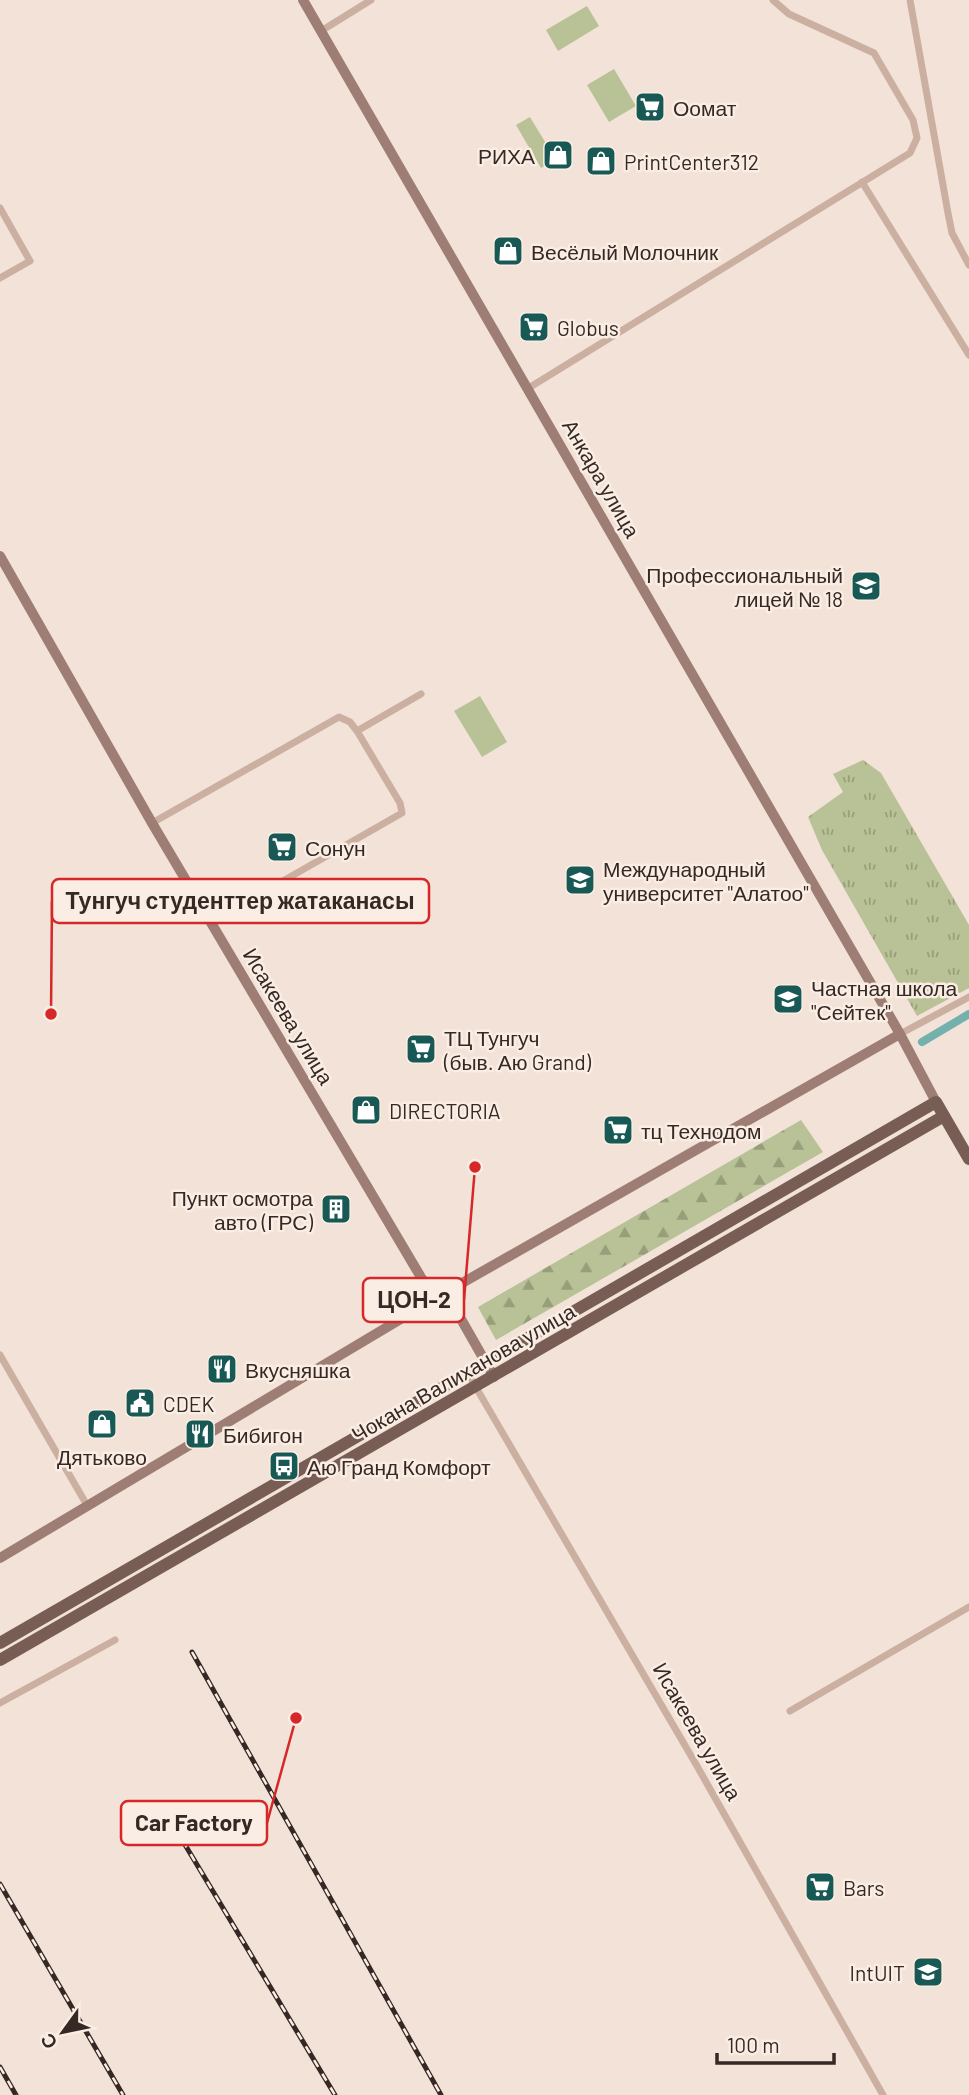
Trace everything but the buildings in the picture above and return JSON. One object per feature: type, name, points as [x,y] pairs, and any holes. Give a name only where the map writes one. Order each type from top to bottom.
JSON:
[{"type":"main road","name":"Анкара улица","points":[[936,1102],[969,1159]]},
{"type":"main road","name":"Чокана Валиханова улица","points":[[0,1643],[936,1102]]},
{"type":"main road","name":"Чокана Валиханова улица","points":[[0,1660],[944,1116]]},
{"type":"main road","points":[[678,1250],[686,1264]]},
{"type":"main road","points":[[263,1491],[271,1506]]},
{"type":"street","name":"Анкара улица","points":[[303,0],[900,1034],[936,1102]]},
{"type":"street","points":[[321,31],[372,0]]},
{"type":"street","points":[[527,388],[910,153],[917,138],[913,120],[874,53],[789,14],[773,0]]},
{"type":"street","points":[[910,0],[948,214],[953,233],[969,265]]},
{"type":"street","points":[[862,183],[969,355]]},
{"type":"street","points":[[0,208],[30,261],[0,278]]},
{"type":"street","name":"Исакеева улица","points":[[0,556],[152,823],[422,1279],[456,1310],[494,1377]]},
{"type":"street","points":[[357,731],[421,694]]},
{"type":"street","points":[[152,823],[339,717],[350,722],[357,731],[400,803],[402,813],[211,922]]},
{"type":"street","points":[[0,1558],[441,1295],[969,997]]},
{"type":"street","points":[[0,1355],[88,1507]]},
{"type":"street","name":"Исакеева улица","points":[[467,1372],[697,1766],[883,2095]]},
{"type":"street","points":[[790,1711],[969,1607]]},
{"type":"street","points":[[0,1703],[115,1640]]},
{"type":"green space","points":[[587,6],[599,26],[558,51],[546,30]]},
{"type":"green space","points":[[614,69],[636,106],[609,122],[587,85]]},
{"type":"green space","points":[[530,117],[556,160],[541,168],[516,125]]},
{"type":"green space","points":[[480,696],[507,742],[482,757],[454,711]]},
{"type":"green space","points":[[863,760],[881,773],[969,925],[969,988],[917,1016],[822,850],[808,817],[843,792],[833,774]]},
{"type":"green space","points":[[801,1120],[823,1152],[496,1340],[478,1307]]},
{"type":"waterway","points":[[922,1042],[969,1014]]},
{"type":"railway","points":[[192,1652],[441,2095]]},
{"type":"railway","points":[[166,1813],[335,2095]]},
{"type":"railway","points":[[0,1884],[123,2095]]},
{"type":"railway","points":[[0,2067],[16,2095]]},
{"type":"place","name":"Оомат","points":[[650,107]]},
{"type":"place","name":"РИХА","points":[[558,155]]},
{"type":"place","name":"PrintCenter312","points":[[601,161]]},
{"type":"place","name":"Весёлый Молочник","points":[[508,251]]},
{"type":"place","name":"Globus","points":[[534,327]]},
{"type":"place","name":"Профессиональный лицей № 18","points":[[866,586]]},
{"type":"place","name":"Сонун","points":[[282,847]]},
{"type":"place","name":"Международный университет \"Алатоо\"","points":[[580,880]]},
{"type":"place","name":"Частная школа \"Сейтек\"","points":[[788,999]]},
{"type":"place","name":"Тунгуч студенттер жатаканасы","points":[[51,1014]]},
{"type":"place","name":"ТЦ Тунгуч (быв. Аю Grand)","points":[[421,1049]]},
{"type":"place","name":"DIRECTORIA","points":[[366,1110]]},
{"type":"place","name":"тц Технодом","points":[[618,1130]]},
{"type":"place","name":"ЦОН-2","points":[[475,1167]]},
{"type":"place","name":"Пункт осмотра авто (ГРС)","points":[[336,1209]]},
{"type":"place","name":"Вкусняшка","points":[[222,1369]]},
{"type":"place","name":"CDEK","points":[[140,1403]]},
{"type":"place","name":"Дятьково","points":[[102,1424]]},
{"type":"place","name":"Бибигон","points":[[200,1434]]},
{"type":"place","name":"Аю Гранд Комфорт","points":[[284,1466]]},
{"type":"place","name":"Car Factory","points":[[296,1718]]},
{"type":"place","name":"Bars","points":[[820,1887]]},
{"type":"place","name":"IntUIT","points":[[928,1972]]}]
